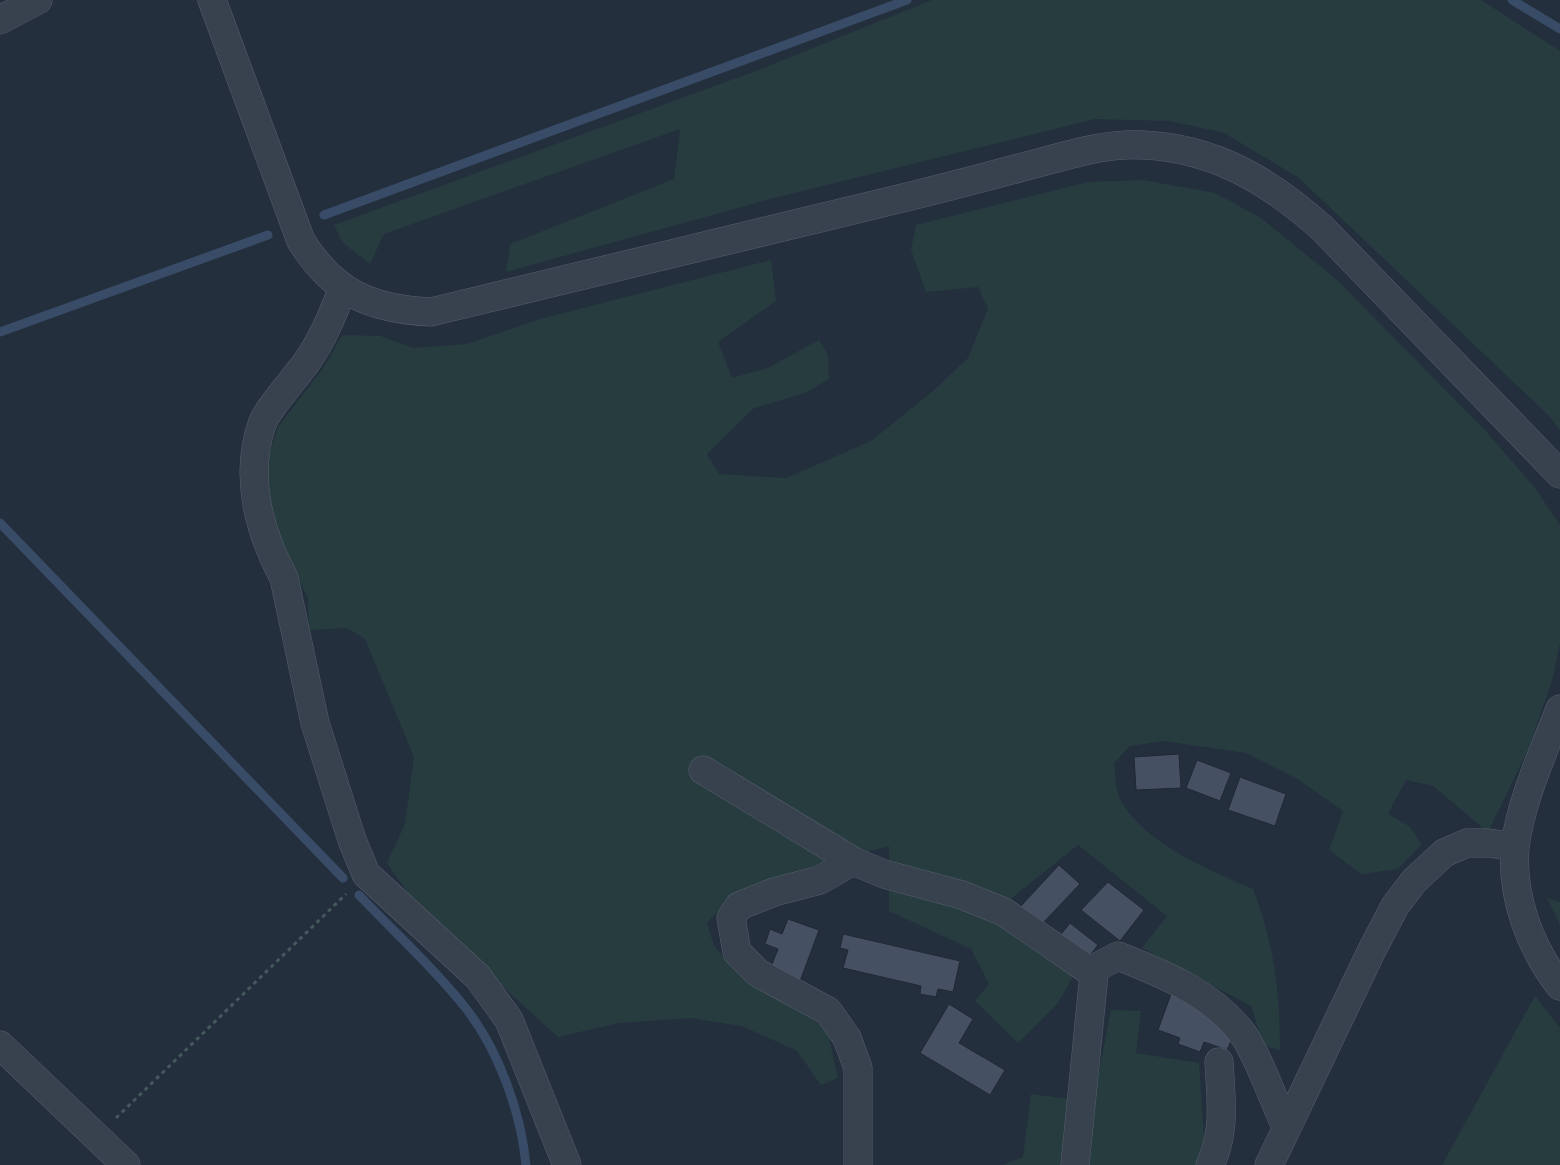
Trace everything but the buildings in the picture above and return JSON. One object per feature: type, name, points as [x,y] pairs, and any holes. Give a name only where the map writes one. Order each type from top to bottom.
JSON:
[{"type":"street","points":[[0,20],[38,0]]},
{"type":"street","points":[[212,0],[301,241],[325,273],[343,288],[370,302],[398,310],[431,312],[917,195],[1107,145],[1145,145],[1178,150],[1215,160],[1262,181],[1291,200],[1329,236],[1560,474]]},
{"type":"street","points":[[343,288],[325,333],[262,423],[254,457],[255,504],[273,558],[284,578],[315,723],[352,840],[366,874],[478,977],[509,1020],[567,1165]]},
{"type":"street","points":[[1560,709],[1532,781],[1516,847],[1517,886],[1525,924],[1544,966],[1560,986]]},
{"type":"street","points":[[703,770],[853,861],[884,874],[962,896],[1004,912],[1094,974]]},
{"type":"street","points":[[1268,1165],[1391,914],[1414,881],[1444,852],[1467,843],[1489,843],[1516,847]]},
{"type":"street","points":[[853,861],[820,880],[774,892],[740,906],[731,918],[738,952],[744,959],[758,973],[828,1011],[847,1038],[858,1068],[858,1165]]},
{"type":"street","points":[[1075,1165],[1094,974],[1097,966],[1118,956],[1156,971],[1221,1009],[1245,1037],[1286,1127]]},
{"type":"street","points":[[0,1046],[126,1165]]},
{"type":"street","points":[[1210,1165],[1216,1152],[1222,1124],[1219,1062]]},
{"type":"path","points":[[96,1137],[366,874]]},
{"type":"green space","points":[[932,0],[1481,0],[1560,51],[1560,430],[1549,416],[1299,178],[1224,133],[1170,121],[1095,119],[774,198],[506,272],[510,244],[674,179],[680,129],[384,234],[370,264],[343,243],[334,225],[753,72]]},
{"type":"green space","points":[[1143,180],[1215,193],[1261,218],[1336,279],[1484,429],[1535,488],[1560,525],[1560,643],[1552,681],[1528,750],[1488,832],[1433,786],[1406,780],[1388,814],[1409,826],[1422,844],[1398,869],[1361,874],[1329,850],[1343,811],[1296,778],[1246,753],[1164,741],[1130,746],[1114,763],[1119,796],[1131,815],[1145,830],[1180,854],[1218,874],[1253,889],[1271,948],[1279,1008],[1280,1050],[1264,1046],[1251,1006],[1142,948],[1167,916],[1078,845],[1013,897],[995,923],[1075,973],[1058,1003],[1018,1043],[975,1001],[989,984],[971,949],[889,911],[889,846],[804,869],[731,898],[707,923],[714,946],[746,982],[799,1008],[827,1030],[838,1078],[821,1085],[797,1051],[742,1026],[690,1018],[619,1023],[558,1037],[421,912],[387,863],[405,824],[414,757],[365,639],[347,628],[309,630],[308,598],[278,540],[266,497],[267,462],[278,427],[324,367],[342,335],[381,336],[413,348],[467,344],[540,319],[771,260],[776,301],[718,342],[732,378],[768,368],[819,340],[828,355],[829,379],[805,393],[754,408],[707,454],[719,474],[786,478],[871,441],[933,391],[968,358],[988,309],[978,287],[926,292],[911,250],[916,225],[1088,182]]},
{"type":"green space","points":[[1547,898],[1560,902],[1560,925]]},
{"type":"green space","points":[[1535,996],[1560,1028],[1560,1165],[1442,1165]]},
{"type":"green space","points":[[1111,1010],[1141,1011],[1136,1053],[1199,1063],[1204,1138],[1225,1165],[1003,1165],[1023,1157],[1031,1094],[1093,1102]]},
{"type":"waterway","points":[[324,215],[907,0]]},
{"type":"waterway","points":[[1512,0],[1560,29]]},
{"type":"waterway","points":[[0,332],[268,235]]},
{"type":"waterway","points":[[0,523],[343,878]]},
{"type":"waterway","points":[[359,895],[439,977],[476,1023],[487,1041],[506,1081],[519,1124],[526,1165]]}]
